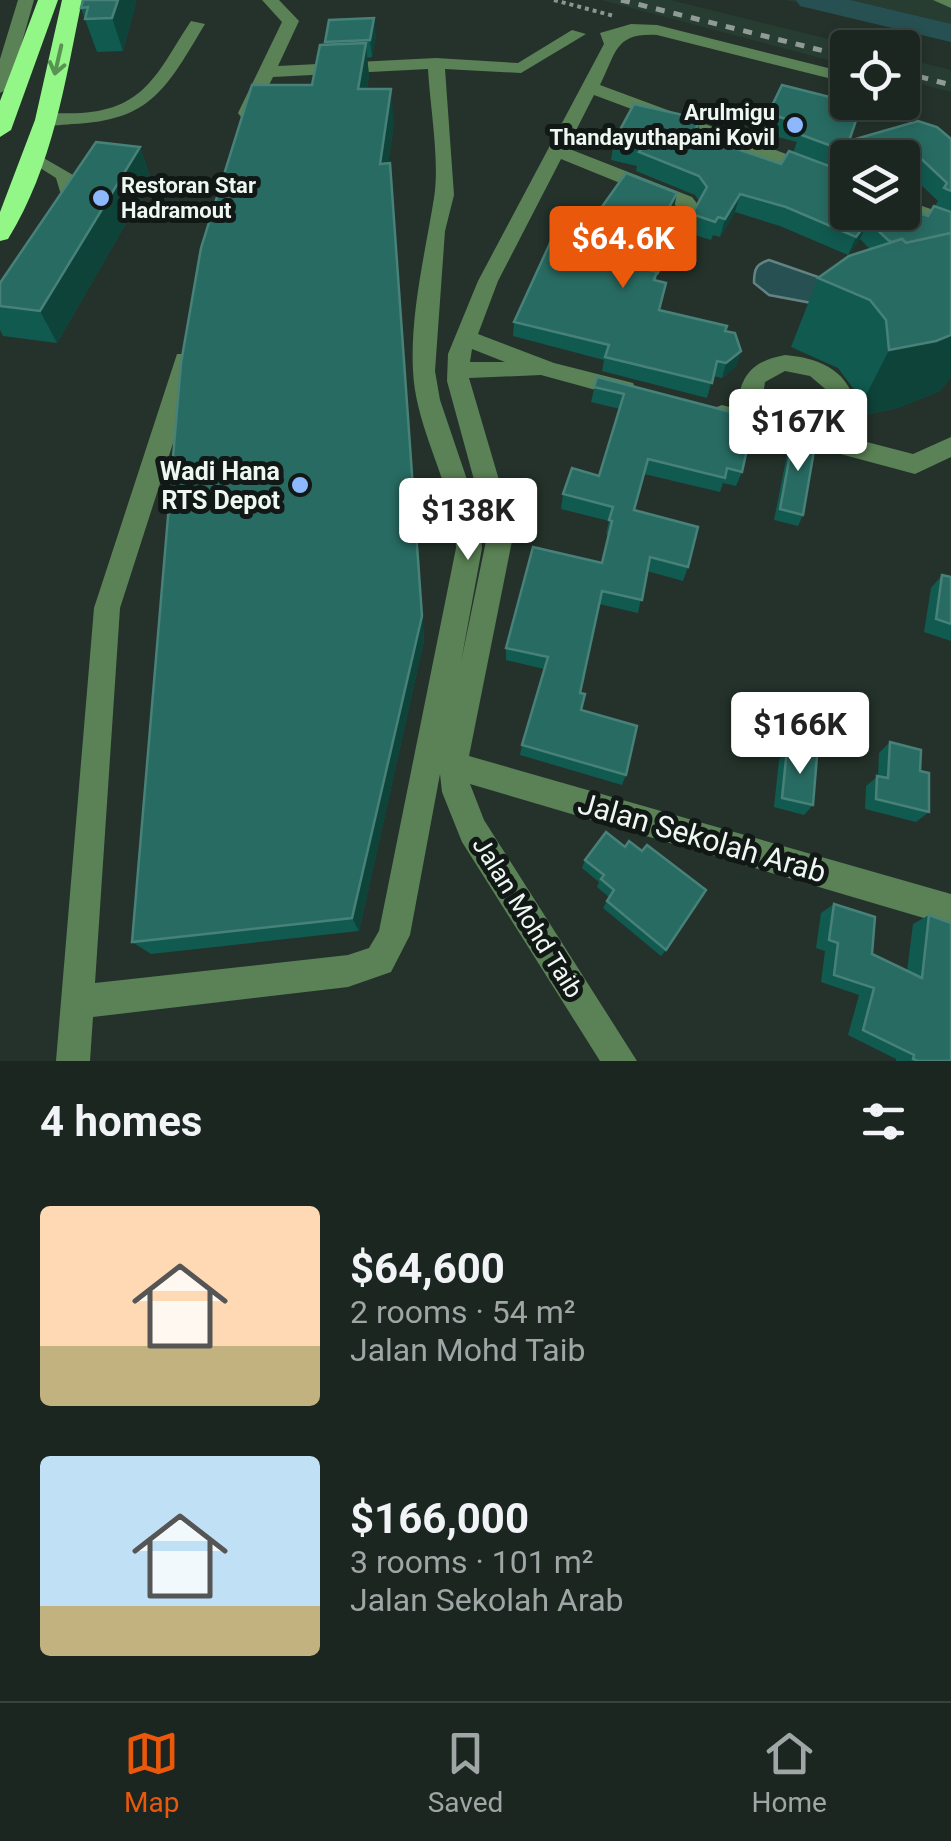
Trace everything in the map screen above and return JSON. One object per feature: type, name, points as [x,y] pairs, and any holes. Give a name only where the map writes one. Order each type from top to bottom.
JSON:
[{"type":"highway","points":[[0,130],[45,9],[70,9],[35,159],[15,208],[0,232]]},
{"type":"street","points":[[0,88],[26,0]]},
{"type":"street","points":[[242,130],[292,22],[270,0]]},
{"type":"street","points":[[941,0],[951,3]]},
{"type":"street","points":[[44,120],[112,114],[136,106],[160,79],[197,24]]},
{"type":"street","points":[[610,36],[631,29],[657,30],[830,73]]},
{"type":"street","points":[[267,72],[436,63],[521,68],[578,34]]},
{"type":"street","name":"Jalan Mohd Taib","points":[[610,36],[590,87],[488,281],[464,337],[458,381],[501,531],[454,765],[457,792],[482,846],[620,1061]]},
{"type":"street","points":[[77,1002],[348,971],[380,961],[394,935],[468,548],[468,518],[429,400],[424,371],[435,232],[444,195],[436,63]]},
{"type":"street","points":[[590,87],[830,177]]},
{"type":"street","points":[[556,150],[686,201],[690,206],[652,270]]},
{"type":"street","points":[[35,159],[64,175],[71,195],[51,229]]},
{"type":"street","points":[[920,212],[951,223]]},
{"type":"street","points":[[72,1061],[107,608],[182,381],[190,326]]},
{"type":"street","points":[[464,337],[550,370],[640,393]]},
{"type":"street","points":[[748,421],[752,384],[757,375],[780,363],[810,366],[835,383],[842,406],[838,416],[816,439]]},
{"type":"street","points":[[458,370],[550,370]]},
{"type":"street","points":[[694,407],[915,464],[951,446]]},
{"type":"street","name":"Jalan Sekolah Arab","points":[[454,765],[951,910]]},
{"type":"path","points":[[554,0],[620,17],[610,36]]},
{"type":"shaded area","points":[[601,0],[670,0],[830,39],[830,61]]},
{"type":"shaded area","points":[[786,0],[951,0],[951,40]]},
{"type":"shaded area","points":[[920,62],[951,70],[951,92],[920,84]]},
{"type":"water","points":[[769,260],[824,279],[817,304],[769,295],[754,283],[757,268]]},
{"type":"building","points":[[83,0],[118,0],[112,18],[85,19],[88,7],[81,8]]},
{"type":"building","points":[[374,18],[370,40],[325,42],[329,20]]},
{"type":"building","name":"Wadi Hana RTS Depot","points":[[366,43],[358,89],[391,89],[380,164],[390,163],[422,616],[352,918],[132,942],[181,363],[201,248],[252,85],[312,85],[320,45]]},
{"type":"building","points":[[782,85],[830,97],[830,120],[856,120],[849,140],[830,140],[830,145],[799,134],[805,124],[768,114]]},
{"type":"building","points":[[634,104],[701,119],[693,134],[781,164],[789,151],[830,166],[830,226],[786,207],[740,194],[725,219],[718,217],[715,222],[692,214],[707,187],[699,176],[639,152],[642,148],[614,141]]},
{"type":"building","points":[[918,121],[937,127],[951,139],[951,191],[944,188],[947,183],[920,158],[920,140],[852,140]]},
{"type":"building","points":[[96,142],[140,147],[40,311],[0,306],[0,283]]},
{"type":"building","points":[[626,173],[677,193],[636,267],[657,272],[654,280],[666,283],[659,310],[727,326],[725,331],[735,333],[741,351],[726,363],[717,361],[712,383],[605,357],[609,345],[514,322],[551,241],[574,246]]},
{"type":"building","points":[[934,206],[951,212],[951,233],[906,243],[902,239],[888,240],[877,230],[920,230],[920,213],[928,216]]},
{"type":"building","points":[[840,230],[861,230],[856,237]]},
{"type":"building","points":[[951,233],[951,335],[936,341],[889,350],[886,320],[870,300],[818,278],[849,256],[902,239],[906,243]]},
{"type":"building","points":[[597,377],[754,418],[742,472],[727,468],[725,478],[648,459],[634,510],[698,527],[688,567],[650,557],[642,600],[602,591],[580,693],[585,694],[581,710],[637,726],[626,775],[522,745],[548,657],[506,648],[533,547],[602,563],[613,507],[563,494],[572,468],[599,476],[624,394],[594,387]]},
{"type":"building","points":[[794,433],[816,439],[803,515],[780,509]]},
{"type":"building","points":[[942,575],[951,577],[951,624],[936,619]]},
{"type":"building","points":[[890,742],[921,750],[920,771],[929,773],[929,812],[876,799],[877,776],[888,778]]},
{"type":"building","points":[[787,749],[817,756],[813,805],[782,798]]},
{"type":"building","points":[[606,832],[625,847],[629,841],[642,851],[647,845],[706,890],[666,950],[607,901],[614,890],[601,879],[604,875],[585,860]]},
{"type":"building","points":[[834,904],[875,917],[872,954],[922,978],[929,915],[951,923],[951,1061],[918,1061],[913,1059],[914,1055],[863,1030],[874,988],[834,975],[838,943],[829,940]]},
{"type":"waterway","points":[[811,0],[951,33]]},
{"type":"railway","points":[[621,0],[830,52]]},
{"type":"railway","points":[[920,77],[951,85]]},
{"type":"place","name":"Arulmigu Thandayuthapani Kovil","points":[[795,125]]},
{"type":"place","name":"Restoran Star Hadramout","points":[[101,198]]},
{"type":"place","name":"Wadi Hana RTS Depot","points":[[300,485]]}]
